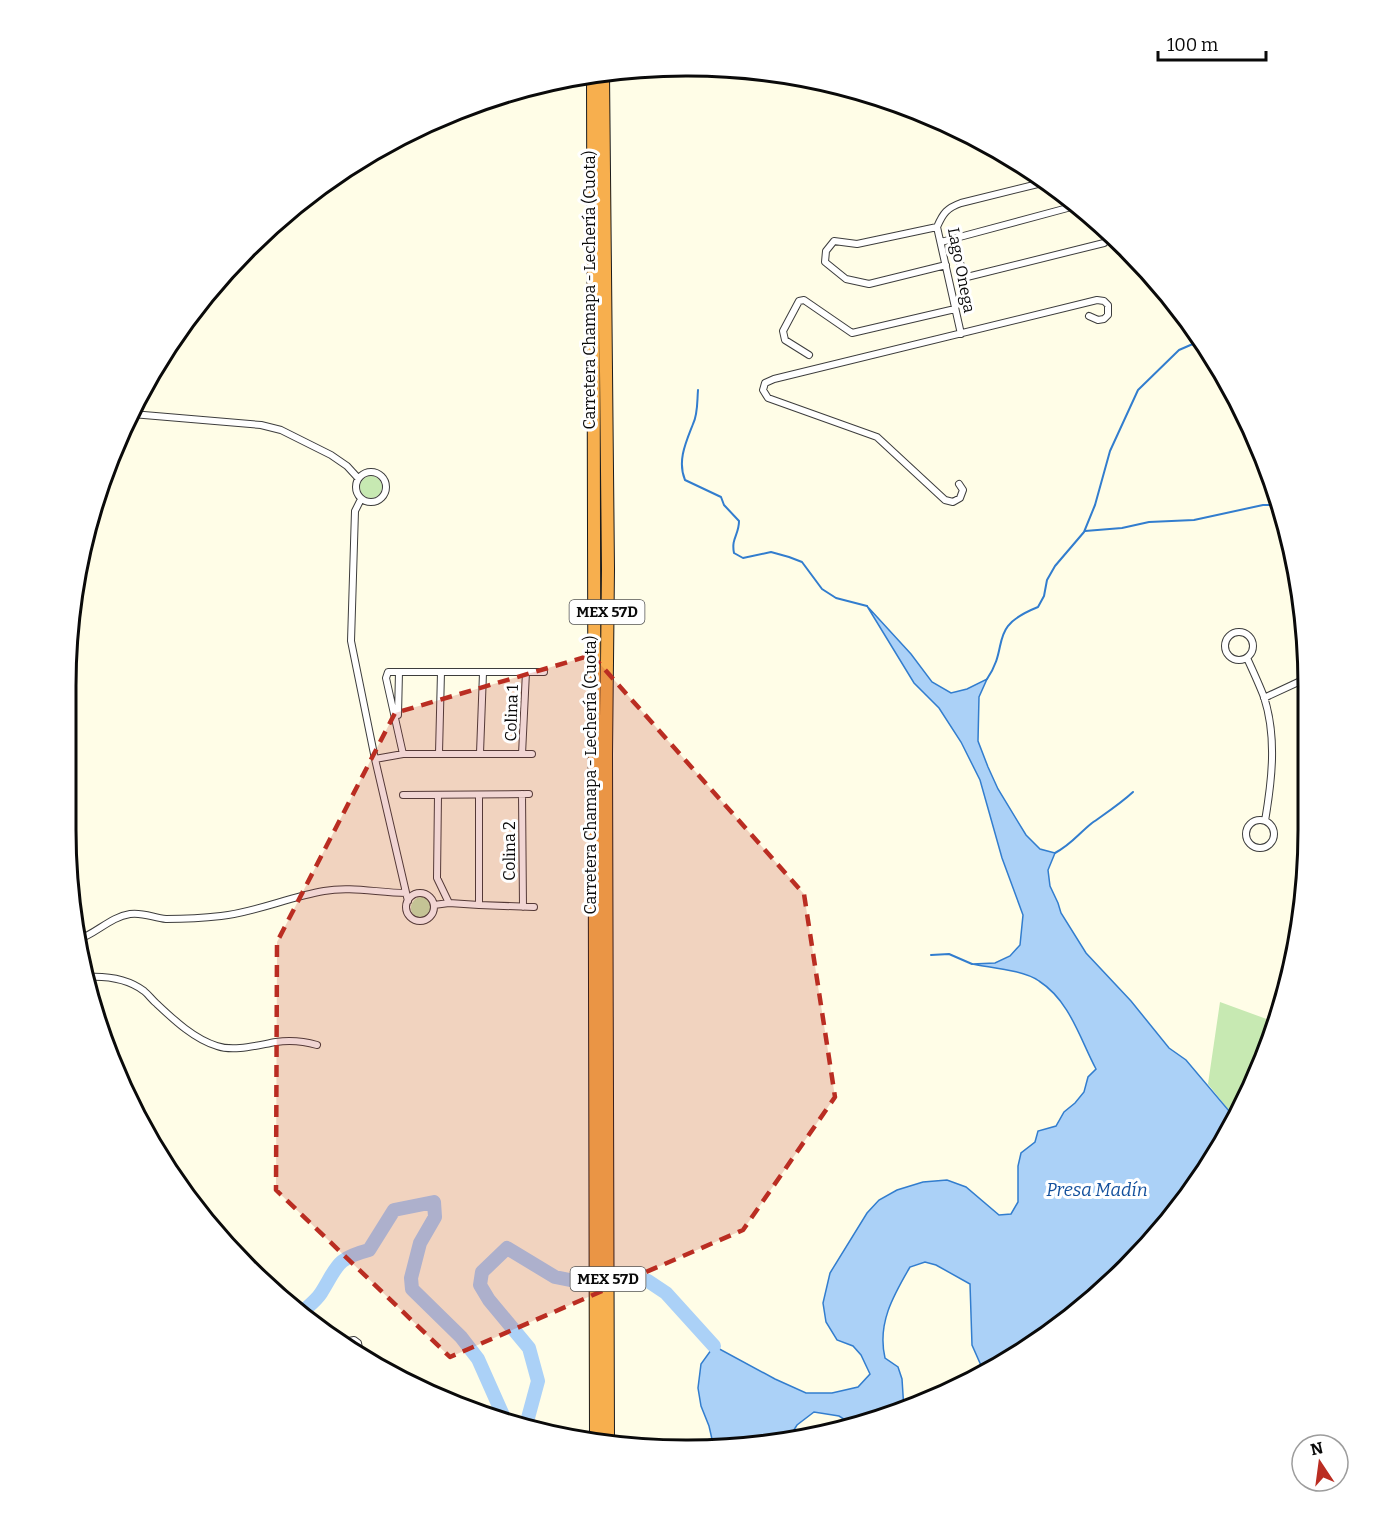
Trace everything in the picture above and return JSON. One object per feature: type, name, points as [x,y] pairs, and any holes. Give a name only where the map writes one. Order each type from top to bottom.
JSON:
[{"type":"highway","name":"Carretera Chamapa - Lechería (Cuota)","points":[[601,1149],[608,569],[605,82]]},
{"type":"highway","name":"Carretera Chamapa - Lechería (Cuota)","points":[[593,84],[602,1409],[607,1435]]},
{"type":"highway","name":"Carretera Chamapa - Lechería (Cuota)","points":[[597,1433],[602,1409]]},
{"type":"street","name":"Lago Onega","points":[[961,334],[937,227],[942,215],[949,207],[1034,185]]},
{"type":"street","points":[[941,242],[1066,208]]},
{"type":"street","points":[[937,227],[857,244],[834,242],[826,251],[825,262],[846,279],[869,284],[946,265]]},
{"type":"street","points":[[953,239],[964,276],[967,277],[1104,243]]},
{"type":"street","points":[[809,355],[785,340],[783,331],[799,301],[804,300],[852,333],[956,309]]},
{"type":"street","points":[[959,484],[963,490],[960,498],[953,502],[945,500],[877,437],[776,402],[768,398],[763,390],[765,383],[1097,300],[1108,304],[1108,315],[1104,319],[1098,320],[1089,316]]},
{"type":"street","points":[[140,415],[261,425],[281,430],[331,455],[347,466],[358,478]]},
{"type":"street","points":[[375,472],[383,477],[387,485],[385,495],[379,501],[369,503],[361,499],[356,493],[358,478],[366,473],[375,472]]},
{"type":"street","points":[[361,499],[356,511],[351,640],[375,759],[408,901],[407,912],[411,918],[418,921],[429,918],[433,913],[433,902],[443,890]]},
{"type":"street","points":[[1240,632],[1250,636],[1253,650],[1247,658],[1238,661],[1226,652],[1225,643],[1231,634],[1240,632]]},
{"type":"street","points":[[1247,658],[1264,698],[1272,747],[1265,821]]},
{"type":"street","name":"Colina 1","points":[[380,671],[544,672]]},
{"type":"street","points":[[388,672],[387,678],[403,754]]},
{"type":"street","points":[[398,724],[399,672]]},
{"type":"street","points":[[439,753],[441,672]]},
{"type":"street","name":"Colina 1","points":[[522,754],[526,672]]},
{"type":"street","name":"Colina 1","points":[[480,753],[483,673]]},
{"type":"street","points":[[1264,698],[1298,682]]},
{"type":"street","name":"Colina 1","points":[[375,759],[403,754],[532,754]]},
{"type":"street","name":"Colina 2","points":[[403,795],[526,794],[523,907]]},
{"type":"street","points":[[438,795],[437,878],[450,903]]},
{"type":"street","name":"Colina 2","points":[[479,795],[479,905]]},
{"type":"street","points":[[1254,821],[1265,821],[1273,827],[1274,838],[1266,847],[1255,848],[1247,840],[1246,830],[1254,821]]},
{"type":"street","points":[[86,936],[103,928],[115,918],[129,914],[139,913],[164,919],[221,916],[266,907],[323,891],[346,888],[384,893],[406,893]]},
{"type":"street","points":[[408,901],[419,893],[426,894],[433,902],[534,907]]},
{"type":"street","points":[[94,976],[122,980],[144,991],[157,1005],[198,1038],[219,1047],[237,1048],[304,1041],[317,1045]]},
{"type":"highlighted area","points":[[592,655],[804,894],[835,1097],[743,1230],[450,1357],[276,1190],[277,942],[395,713]]},
{"type":"green space","points":[[367,476],[375,476],[382,483],[382,491],[375,498],[367,498],[360,491],[360,483]]},
{"type":"green space","points":[[418,897],[426,897],[433,904],[433,912],[426,919],[418,919],[411,912],[411,904]]},
{"type":"green space","points":[[1220,1002],[1267,1019],[1251,1064],[1229,1111],[1208,1084]]},
{"type":"water","name":"Presa Madín","points":[[867,606],[911,654],[932,682],[951,693],[967,689],[987,679],[979,697],[978,741],[998,789],[1026,835],[1040,849],[1055,853],[1048,870],[1050,886],[1061,913],[1086,953],[1131,1001],[1169,1048],[1186,1060],[1229,1111],[1195,1169],[1146,1233],[1090,1289],[1026,1338],[981,1365],[972,1345],[970,1284],[936,1265],[925,1262],[910,1267],[888,1311],[883,1334],[885,1358],[898,1367],[902,1379],[903,1400],[845,1420],[839,1416],[814,1412],[797,1425],[793,1431],[712,1439],[701,1406],[698,1388],[701,1364],[714,1346],[806,1393],[832,1393],[858,1387],[870,1374],[861,1355],[853,1346],[837,1340],[826,1322],[823,1303],[830,1273],[867,1213],[879,1200],[897,1190],[923,1182],[947,1180],[966,1187],[999,1215],[1011,1214],[1018,1202],[1018,1166],[1021,1153],[1035,1142],[1038,1131],[1056,1126],[1064,1112],[1084,1092],[1088,1077],[1096,1069],[1066,1010],[1050,989],[1025,974],[972,964],[995,963],[1010,956],[1020,945],[1023,915],[1002,858],[980,780],[961,742],[939,708],[914,683]]},
{"type":"waterway","points":[[987,679],[994,667],[1005,630],[1011,622],[1038,607],[1044,596],[1047,580],[1055,566],[1084,532],[1095,505],[1110,451],[1138,390],[1179,350],[1192,344]]},
{"type":"waterway","points":[[698,390],[696,416],[683,452],[683,473],[685,480],[721,497],[724,505],[739,521],[734,553],[743,558],[771,552],[802,562],[822,589],[836,598],[867,606]]},
{"type":"waterway","points":[[1085,531],[1122,528],[1149,522],[1194,520],[1269,505]]},
{"type":"waterway","points":[[1055,853],[1133,792]]},
{"type":"waterway","points":[[931,955],[949,954],[972,964]]},
{"type":"waterway","points":[[307,1308],[319,1296],[343,1260],[369,1250],[394,1210],[434,1202],[435,1217],[420,1243],[411,1278],[412,1289],[461,1337],[478,1359],[501,1411]]},
{"type":"waterway","points":[[528,1420],[538,1381],[529,1348],[489,1300],[480,1285],[482,1272],[507,1248],[555,1277],[570,1280],[611,1276],[648,1281],[666,1293],[714,1346]]}]
